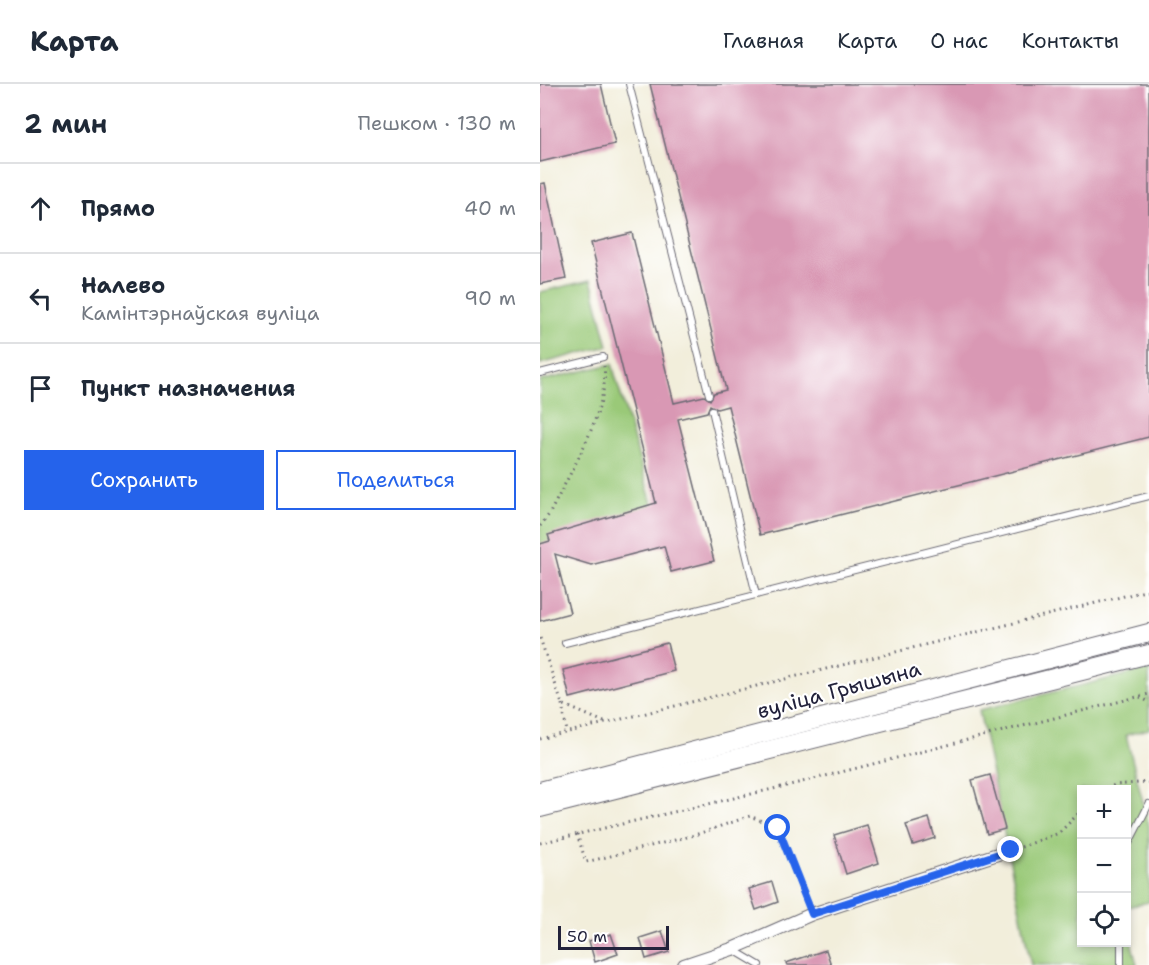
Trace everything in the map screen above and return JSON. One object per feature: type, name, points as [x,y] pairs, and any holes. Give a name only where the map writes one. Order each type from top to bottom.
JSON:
[{"type":"main road","name":"вуліца Грышына","points":[[540,791],[1149,633]]},
{"type":"main road","name":"вуліца Грышына","points":[[540,808],[1149,654]]},
{"type":"street","points":[[684,965],[732,949],[812,914],[1011,850]]},
{"type":"lane","points":[[629,84],[709,394]]},
{"type":"lane","points":[[540,373],[603,357]]},
{"type":"lane","points":[[712,411],[756,595]]},
{"type":"lane","points":[[565,643],[1149,496]]},
{"type":"lane","points":[[1131,840],[1149,804]]},
{"type":"lane","points":[[1121,947],[1121,965]]},
{"type":"lane","points":[[732,949],[759,965]]},
{"type":"path","points":[[540,526],[550,513],[597,415],[606,378],[603,357]]},
{"type":"path","points":[[540,739],[1149,590]]},
{"type":"path","points":[[540,638],[562,704],[567,732]]},
{"type":"path","points":[[540,843],[790,784],[1149,694]]},
{"type":"path","points":[[1139,697],[1149,702]]},
{"type":"path","points":[[562,704],[606,723]]},
{"type":"path","points":[[1115,785],[1149,782]]},
{"type":"path","points":[[1011,850],[1059,834],[1077,815]]},
{"type":"path","points":[[577,834],[586,862],[695,835],[750,816],[778,828],[812,914]]},
{"type":"green space","points":[[591,280],[608,346],[540,364],[540,292]]},
{"type":"green space","points":[[612,364],[655,514],[540,546],[540,381]]},
{"type":"green space","points":[[1149,669],[1149,729],[1126,735],[1149,826],[1149,902],[1131,906],[1131,785],[1077,785],[1077,947],[1131,947],[1131,940],[1137,965],[1031,965],[979,710]]},
{"type":"building","points":[[540,84],[601,84],[615,144],[540,162]]},
{"type":"building","points":[[650,84],[1149,84],[1149,437],[760,535],[728,406],[717,409],[710,405],[707,412],[678,419],[714,561],[671,572],[664,546],[591,565],[555,554],[570,613],[540,621],[540,544],[550,541],[548,535],[656,503],[591,243],[632,233],[674,403],[704,396],[710,400],[714,393],[726,390]]},
{"type":"building","points":[[545,183],[566,279],[540,284],[540,184]]},
{"type":"building","points":[[667,643],[674,671],[570,698],[563,670]]},
{"type":"building","points":[[990,775],[1005,829],[987,834],[972,780]]},
{"type":"building","points":[[929,818],[935,838],[913,845],[906,825]]},
{"type":"building","points":[[867,825],[879,863],[846,874],[834,835]]},
{"type":"building","points":[[772,882],[778,902],[756,910],[749,889]]},
{"type":"building","points":[[662,931],[669,952],[646,959],[640,938]]},
{"type":"building","points":[[611,934],[618,954],[595,962],[589,941]]},
{"type":"building","points":[[826,950],[831,965],[787,965],[786,963]]},
{"type":"route","points":[[778,828],[812,914],[1011,850]]}]
